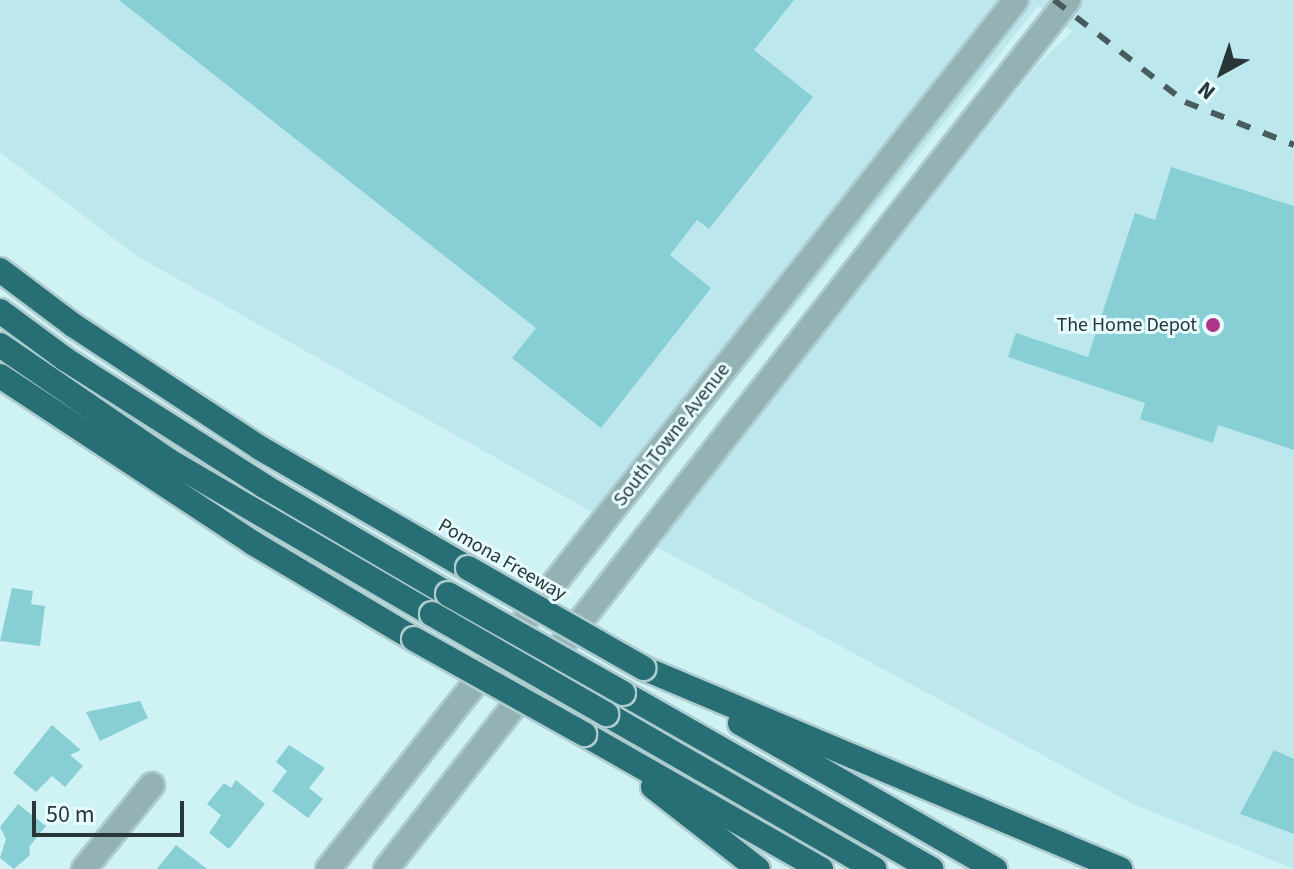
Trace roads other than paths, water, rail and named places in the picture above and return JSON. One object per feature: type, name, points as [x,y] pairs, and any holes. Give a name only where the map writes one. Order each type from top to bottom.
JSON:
[{"type":"highway","name":"Pomona Freeway","points":[[0,270],[73,325],[260,448],[995,869]]},
{"type":"highway","points":[[0,311],[65,359],[250,477],[448,594],[931,869]]},
{"type":"highway","points":[[0,345],[168,460],[875,869]]},
{"type":"highway","points":[[0,376],[253,543],[414,639],[821,869]]},
{"type":"highway","points":[[643,668],[1120,869]]},
{"type":"highway","points":[[584,734],[758,869]]},
{"type":"street","name":"South Towne Avenue","points":[[328,869],[1016,0]]},
{"type":"street","points":[[386,869],[1068,0]]},
{"type":"street","points":[[84,869],[152,785]]},
{"type":"railway","points":[[1054,0],[1185,102],[1294,145]]},
{"type":"place","name":"The Home Depot","points":[[1213,325]]}]
